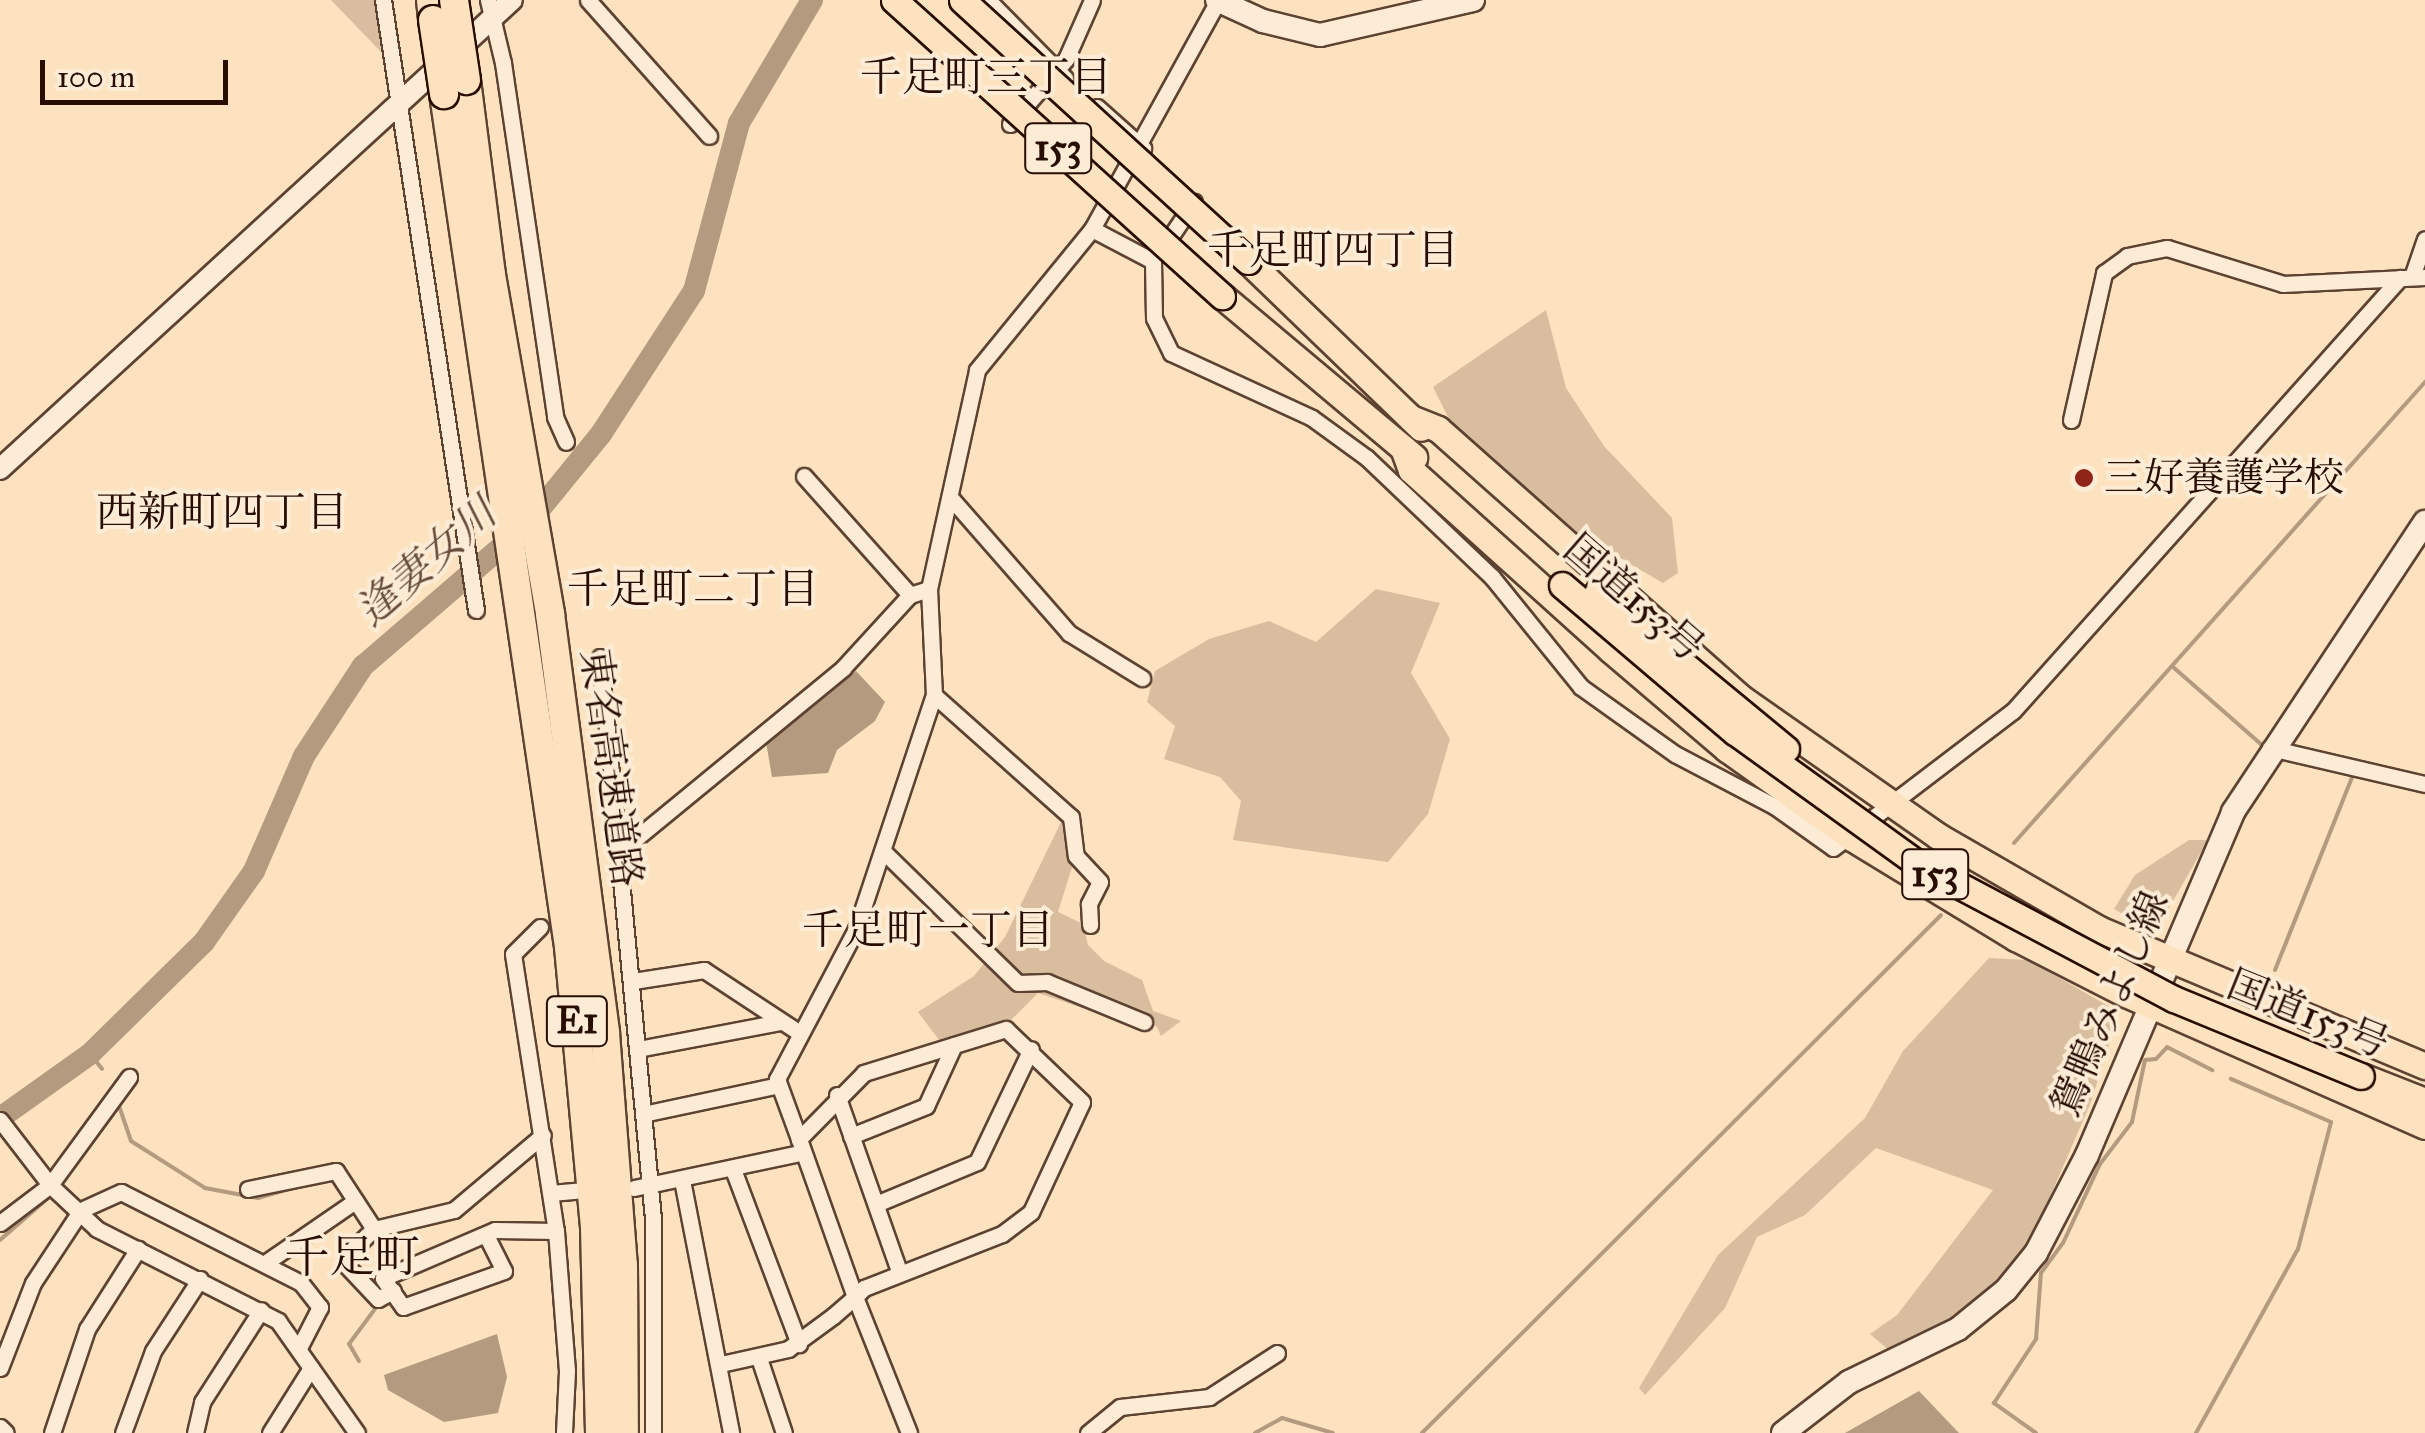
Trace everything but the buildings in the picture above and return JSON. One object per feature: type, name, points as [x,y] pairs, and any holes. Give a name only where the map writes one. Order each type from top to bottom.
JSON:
[{"type":"highway","name":"国道153号","points":[[894,0],[1222,296],[1735,732],[1915,862],[2174,999],[2364,1070],[2425,1082]]},
{"type":"highway","name":"国道153号","points":[[962,0],[1248,261],[1598,593],[1737,712],[1915,842],[2129,962],[2425,1101]]},
{"type":"highway","name":"東名高速道路","points":[[443,5],[503,408],[521,612],[583,1078],[600,1433]]},
{"type":"highway","name":"東名高速道路","points":[[503,408],[550,614],[618,1168],[624,1433]]},
{"type":"highway","points":[[1410,418],[1438,430],[1741,698],[1895,806],[2029,892],[2169,961],[2425,1066]]},
{"type":"highway","points":[[1402,448],[1411,470],[1611,650],[1727,748],[1852,838],[2016,938],[2151,1006],[2425,1126]]},
{"type":"main road","points":[[1218,0],[1263,22],[1320,35],[1473,0]]},
{"type":"main road","name":"鴛鴨みよし線","points":[[1783,1433],[1810,1407],[1958,1328],[2006,1290],[2064,1203],[2221,837],[2270,748],[2425,522]]},
{"type":"street","points":[[382,0],[400,103],[442,418],[476,610]]},
{"type":"street","points":[[0,469],[400,103],[489,10],[512,0]]},
{"type":"street","points":[[588,0],[709,136]]},
{"type":"street","points":[[988,0],[1056,70],[1342,336]]},
{"type":"street","points":[[1010,124],[1056,70],[1092,0]]},
{"type":"street","points":[[909,1433],[775,1086],[796,1032],[856,929],[934,695],[929,589],[978,370],[1092,229],[1136,142],[1218,0]]},
{"type":"street","points":[[489,10],[504,63],[555,417],[566,442]]},
{"type":"street","points":[[1196,199],[1153,261],[1154,318],[1171,353],[1312,418],[1367,458],[1431,513],[1581,687],[1833,848],[1895,806],[2013,711],[2412,277],[2425,239]]},
{"type":"street","points":[[1092,229],[1153,261]]},
{"type":"street","points":[[2070,420],[2104,274],[2126,256],[2167,248],[2284,284],[2412,277]]},
{"type":"street","points":[[804,476],[910,595]]},
{"type":"street","points":[[950,496],[1070,633],[1142,678]]},
{"type":"street","points":[[605,868],[843,668],[910,595],[929,589]]},
{"type":"street","points":[[600,657],[623,856],[643,1114],[641,1186],[653,1433]]},
{"type":"street","points":[[934,695],[1071,817],[1076,856],[1100,882],[1089,904],[1090,926]]},
{"type":"street","points":[[2270,748],[2425,784]]},
{"type":"street","points":[[884,852],[991,964],[1018,983],[1048,982],[1144,1022]]},
{"type":"street","points":[[540,927],[513,954],[556,1231],[567,1370],[564,1433]]},
{"type":"street","points":[[633,980],[704,970],[796,1032]]},
{"type":"street","points":[[638,1049],[779,1022]]},
{"type":"street","points":[[641,1186],[734,1172],[799,1146],[837,1094],[864,1074],[1006,1030],[1031,1049],[1082,1102],[1036,1205],[1002,1234],[899,1271],[854,1297],[799,1344],[760,1358],[721,1364]]},
{"type":"street","points":[[851,1136],[926,1106],[954,1045]]},
{"type":"street","points":[[876,1204],[978,1162],[1031,1049]]},
{"type":"street","points":[[0,1223],[50,1185],[129,1077]]},
{"type":"street","points":[[643,1114],[775,1086]]},
{"type":"street","points":[[837,1094],[899,1271]]},
{"type":"street","points":[[0,1120],[50,1185],[97,1229],[261,1310],[299,1348],[357,1433]]},
{"type":"street","points":[[392,1291],[378,1299],[346,1264],[374,1229],[454,1210],[543,1135]]},
{"type":"street","points":[[248,1189],[278,1188],[327,1170],[342,1175],[374,1229]]},
{"type":"street","points":[[734,1172],[799,1344]]},
{"type":"street","points":[[682,1180],[721,1364],[731,1433]]},
{"type":"street","points":[[551,1193],[576,1191]]},
{"type":"street","points":[[0,1368],[32,1283],[80,1210],[121,1192],[268,1261],[318,1301],[320,1314],[299,1348]]},
{"type":"street","points":[[268,1261],[355,1201]]},
{"type":"street","points":[[486,1236],[504,1271],[403,1307],[384,1278],[486,1236],[556,1231]]},
{"type":"street","points":[[52,1433],[86,1329],[138,1248]]},
{"type":"street","points":[[123,1433],[153,1351],[200,1279]]},
{"type":"street","points":[[194,1433],[202,1402],[261,1310]]},
{"type":"street","points":[[1088,1433],[1107,1413],[1131,1403],[1208,1397],[1277,1354]]},
{"type":"street","points":[[760,1358],[784,1433]]},
{"type":"street","points":[[270,1433],[311,1368]]},
{"type":"street","points":[[0,1426],[6,1433]]},
{"type":"shaded area","points":[[331,0],[375,0],[381,52]]},
{"type":"shaded area","points":[[1546,310],[1566,388],[1604,446],[1672,518],[1678,573],[1663,583],[1570,529],[1452,425],[1433,387]]},
{"type":"shaded area","points":[[1376,589],[1440,603],[1411,673],[1450,739],[1428,814],[1388,862],[1233,840],[1241,801],[1220,777],[1164,759],[1175,726],[1147,702],[1155,671],[1209,639],[1269,621],[1316,642]]},
{"type":"shaded area","points":[[856,671],[885,702],[875,721],[837,750],[828,773],[772,777],[766,742]]},
{"type":"shaded area","points":[[1063,818],[1073,864],[1058,912],[1083,924],[1088,945],[1104,961],[1142,980],[1153,1011],[1181,1021],[1161,1036],[1157,1027],[1107,1004],[1094,1012],[1038,993],[1007,1024],[942,1044],[918,1012],[974,976],[1005,937]]},
{"type":"shaded area","points":[[2189,840],[2208,840],[2162,920],[2142,925],[2114,909],[2135,875]]},
{"type":"shaded area","points":[[1989,958],[2028,960],[2110,1007],[2116,1022],[2091,1102],[2034,1234],[2000,1279],[1956,1318],[1891,1352],[1870,1334],[1897,1315],[1993,1190],[1876,1148],[1805,1215],[1757,1237],[1725,1308],[1645,1395],[1639,1388],[1718,1255],[1865,1118],[1903,1051]]},
{"type":"shaded area","points":[[497,1334],[507,1377],[498,1413],[444,1422],[388,1390],[384,1375]]},
{"type":"shaded area","points":[[1919,1391],[1959,1433],[1845,1433]]},
{"type":"waterway","name":"逢妻女川","points":[[0,1118],[90,1054],[204,942],[254,871],[304,756],[363,666],[526,526],[601,434],[694,291],[739,123],[812,0]]},
{"type":"waterway","points":[[2014,843],[2425,382]]},
{"type":"waterway","points":[[2173,667],[2264,747]]},
{"type":"waterway","points":[[2280,757],[2300,763]]},
{"type":"waterway","points":[[2275,970],[2353,775]]},
{"type":"waterway","points":[[1422,1433],[1941,915]]},
{"type":"waterway","points":[[2036,1433],[1994,1403],[2036,1339],[2041,1273],[2063,1243],[2100,1164],[2132,1122],[2145,1060],[2156,1059],[2167,1047],[2212,1070]]},
{"type":"waterway","points":[[90,1054],[102,1069]]},
{"type":"waterway","points":[[2196,1433],[2298,1249],[2331,1122],[2231,1079]]},
{"type":"waterway","points":[[119,1106],[131,1141],[205,1188],[258,1198],[303,1185]]},
{"type":"waterway","points":[[59,1186],[119,1106]]},
{"type":"waterway","points":[[0,1240],[53,1194]]},
{"type":"waterway","points":[[359,1361],[349,1344],[378,1305]]},
{"type":"waterway","points":[[1255,1433],[1282,1418],[1333,1433]]},
{"type":"place","name":"三好養護学校","points":[[2084,478]]},
{"type":"district","name":"千足町三丁目","points":[[986,77]]},
{"type":"district","name":"千足町四丁目","points":[[1333,250]]},
{"type":"district","name":"西新町四丁目","points":[[222,512]]},
{"type":"district","name":"千足町二丁目","points":[[693,589]]},
{"type":"district","name":"千足町一丁目","points":[[928,930]]},
{"type":"district","name":"千足町","points":[[352,1257]]}]
